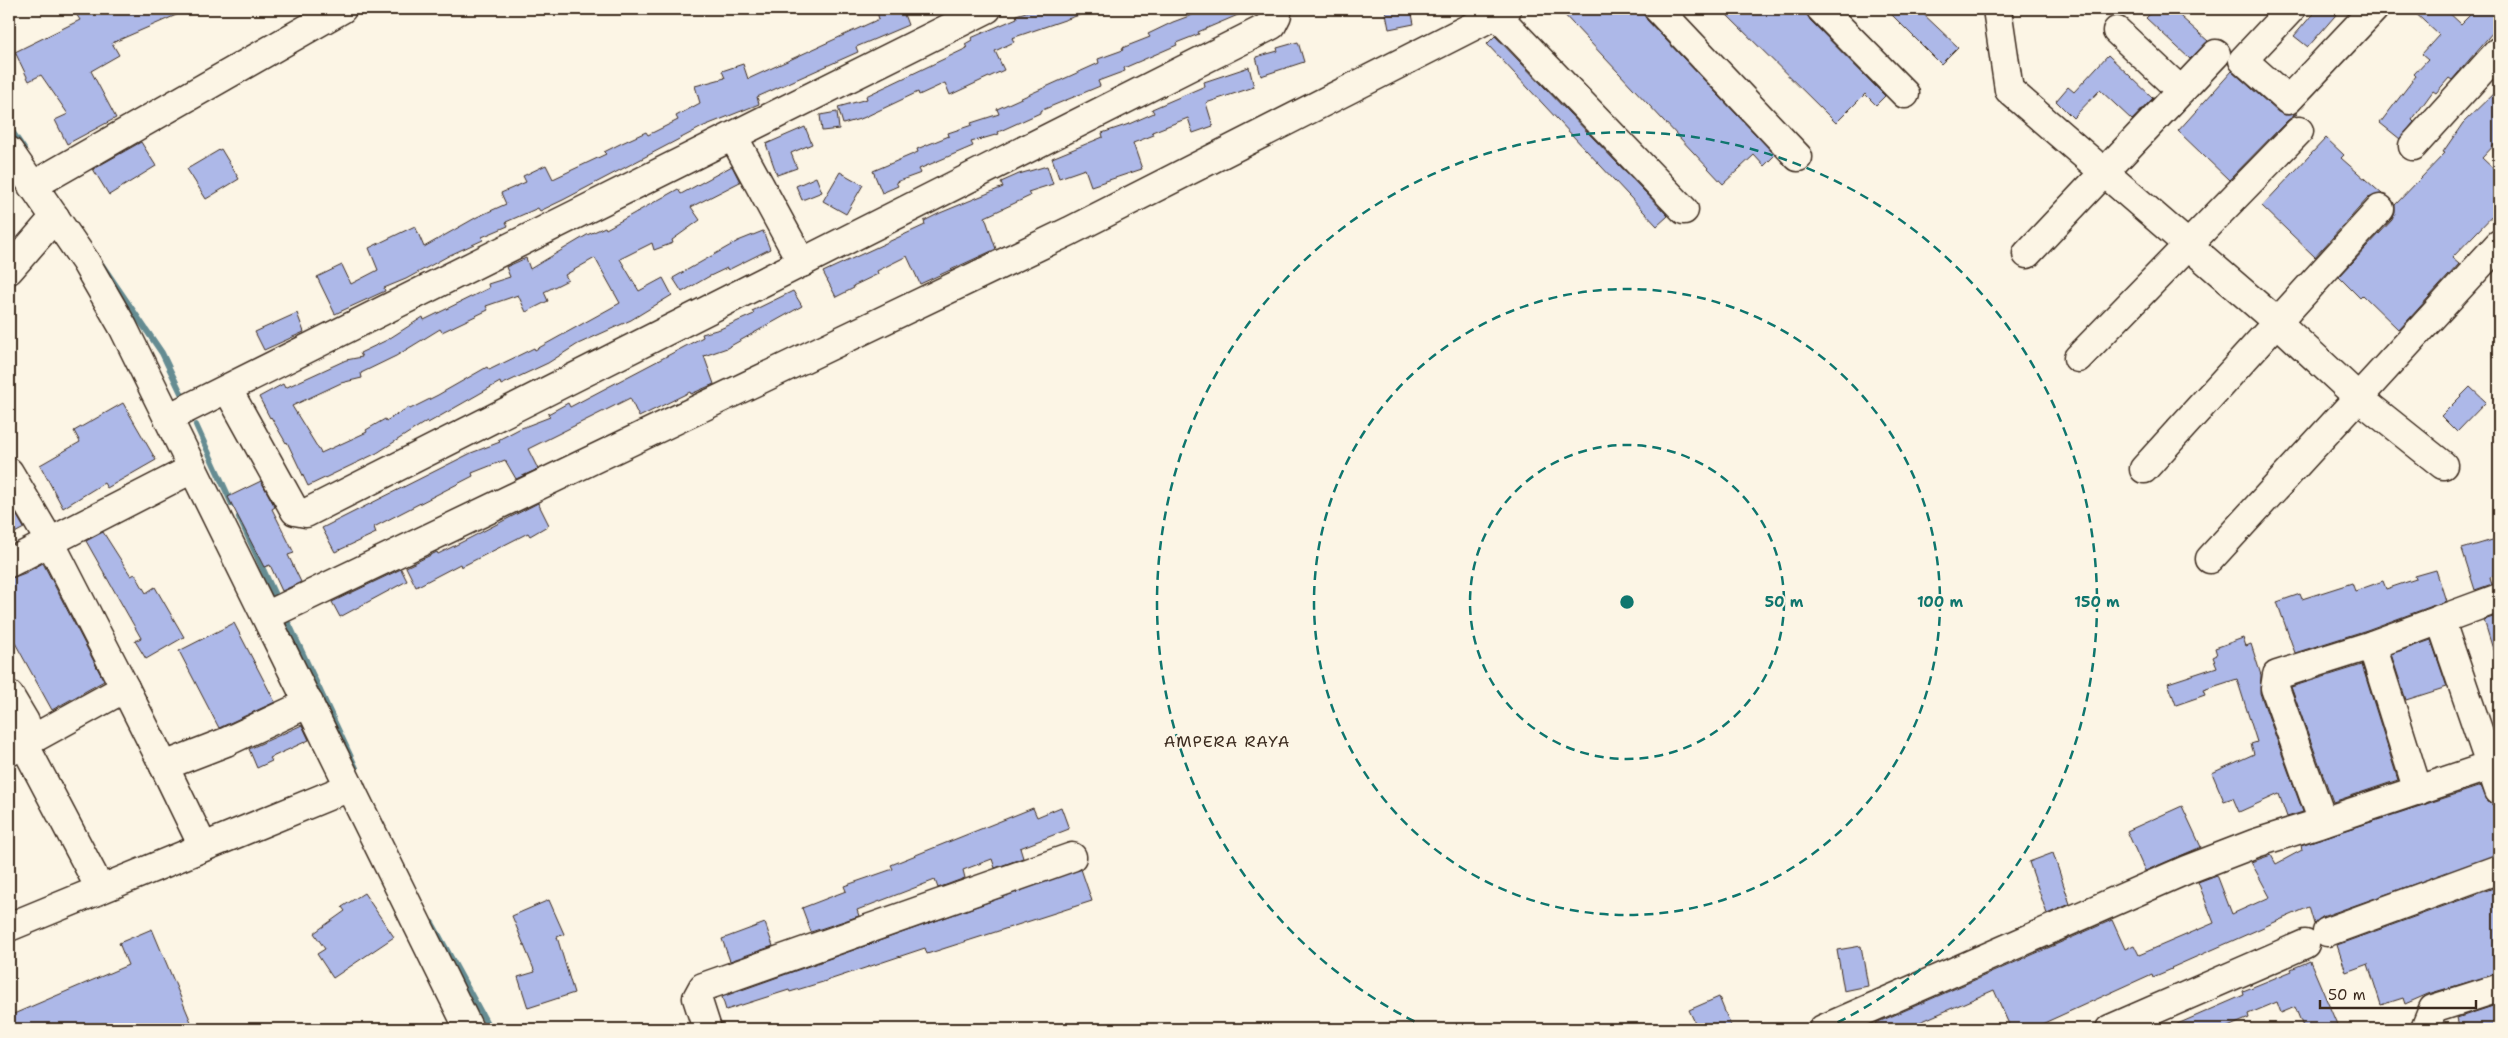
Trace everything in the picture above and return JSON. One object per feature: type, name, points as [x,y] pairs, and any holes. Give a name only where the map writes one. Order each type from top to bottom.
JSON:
[{"type":"street","points":[[32,186],[342,9]]},
{"type":"street","points":[[168,418],[228,390],[987,9]]},
{"type":"street","points":[[228,390],[295,512],[306,513],[1272,25],[1277,15],[1276,9]]},
{"type":"street","points":[[1658,9],[1798,157]]},
{"type":"street","points":[[1821,9],[1905,94]]},
{"type":"street","points":[[1997,9],[2009,90],[2277,322],[2359,398],[2443,465]]},
{"type":"street","points":[[2291,9],[2243,60],[2288,100],[2374,9]]},
{"type":"street","points":[[266,616],[1070,231],[1498,11],[1684,210]]},
{"type":"street","points":[[2117,31],[2181,91]]},
{"type":"street","points":[[2413,146],[2499,51]]},
{"type":"street","points":[[2026,254],[2216,54]]},
{"type":"street","points":[[2078,358],[2299,131]]},
{"type":"street","points":[[733,136],[802,263]]},
{"type":"street","points":[[9,151],[85,261],[123,327],[468,1029]]},
{"type":"street","points":[[2144,469],[2380,209]]},
{"type":"street","points":[[9,270],[55,217]]},
{"type":"street","points":[[2210,559],[2499,244]]},
{"type":"street","points":[[9,563],[49,540],[192,469]]},
{"type":"street","points":[[9,472],[49,540],[198,836]]},
{"type":"street","points":[[2323,822],[2275,688],[2277,675],[2372,645],[2499,598]]},
{"type":"street","points":[[1824,1029],[2186,870],[2256,844],[2418,791],[2496,774],[2440,619]]},
{"type":"street","points":[[2372,645],[2418,791]]},
{"type":"street","points":[[19,739],[125,688]]},
{"type":"street","points":[[9,695],[19,739],[93,875]]},
{"type":"street","points":[[164,766],[226,742],[309,703]]},
{"type":"street","points":[[9,927],[350,787]]},
{"type":"street","points":[[707,1029],[697,998],[703,988],[1072,857]]},
{"type":"street","points":[[2110,1029],[2316,938],[2499,869]]},
{"type":"street","points":[[2425,1029],[2434,1009],[2499,988]]},
{"type":"building","points":[[73,9],[190,9],[112,43],[119,55],[91,71],[116,118],[67,144],[55,120],[68,114],[41,75],[29,81],[15,52],[80,20]]},
{"type":"building","points":[[876,9],[902,9],[908,25],[856,47],[858,52],[757,97],[759,104],[704,126],[540,211],[538,208],[506,222],[508,226],[482,237],[483,240],[384,288],[385,291],[335,314],[317,277],[342,265],[351,284],[378,270],[369,248],[415,226],[424,247],[477,217],[506,204],[501,193],[526,182],[523,176],[546,165],[553,179],[606,154],[604,152],[622,143],[646,132],[648,135],[678,120],[676,116],[700,103],[695,86],[725,78],[722,71],[743,64],[748,79],[879,19]]},
{"type":"building","points":[[1036,9],[1088,9],[1088,12],[1012,38],[1014,42],[995,51],[1004,70],[950,95],[945,83],[919,95],[918,92],[863,118],[843,124],[838,107],[867,99],[866,96],[967,48],[965,44],[972,40],[971,38],[1017,18],[1016,15]]},
{"type":"building","points":[[1208,9],[1252,9],[1198,32],[1199,34],[1176,43],[1177,45],[1124,68],[1125,71],[1098,81],[1100,86],[1040,111],[1040,113],[998,132],[999,134],[971,142],[973,146],[919,169],[921,173],[896,182],[898,186],[882,193],[873,171],[918,152],[917,149],[949,136],[948,133],[999,114],[997,109],[1099,63],[1098,59],[1150,37],[1148,34]]},
{"type":"building","points":[[1385,9],[1411,9],[1414,24],[1389,29]]},
{"type":"building","points":[[1559,9],[1643,9],[1647,20],[1775,155],[1764,166],[1754,155],[1723,184]]},
{"type":"building","points":[[1721,9],[1806,9],[1810,20],[1885,96],[1876,105],[1865,94],[1836,123]]},
{"type":"building","points":[[1886,9],[1918,9],[1958,47],[1941,64]]},
{"type":"building","points":[[2155,9],[2172,9],[2208,41],[2190,59],[2146,18]]},
{"type":"building","points":[[2317,9],[2341,9],[2308,47],[2294,36]]},
{"type":"building","points":[[2411,9],[2445,9],[2461,24],[2476,9],[2499,9],[2499,25],[2452,80],[2449,78],[2436,93],[2433,91],[2412,120],[2414,122],[2400,139],[2380,123],[2416,76],[2414,74],[2428,59],[2422,54],[2439,35]]},
{"type":"building","points":[[1495,36],[1668,216],[1657,226],[1487,44]]},
{"type":"building","points":[[1298,42],[1304,62],[1261,76],[1256,57],[1278,51],[1277,48]]},
{"type":"building","points":[[2108,55],[2153,98],[2132,120],[2100,90],[2073,118],[2056,101],[2068,87],[2074,92]]},
{"type":"building","points":[[1249,67],[1254,87],[1206,103],[1213,126],[1193,133],[1188,118],[1152,132],[1154,135],[1133,143],[1142,169],[1091,186],[1085,169],[1059,178],[1052,158],[1103,137],[1102,133],[1154,113],[1152,109],[1205,86],[1204,82]]},
{"type":"building","points":[[2232,71],[2278,112],[2285,115],[2297,114],[2288,120],[2229,180],[2178,131]]},
{"type":"building","points":[[2499,88],[2499,140],[2482,158],[2499,174],[2499,209],[2452,258],[2459,264],[2399,330],[2363,295],[2360,298],[2339,277],[2392,220],[2395,213],[2395,205],[2445,153],[2443,152],[2463,123]]},
{"type":"building","points":[[837,112],[839,129],[822,131],[820,115]]},
{"type":"building","points":[[805,127],[812,144],[791,153],[797,168],[777,175],[766,144]]},
{"type":"building","points":[[2326,138],[2344,155],[2341,158],[2382,194],[2368,198],[2315,257],[2262,206]]},
{"type":"building","points":[[141,142],[156,166],[109,195],[93,169]]},
{"type":"building","points":[[221,149],[239,179],[206,199],[187,169]]},
{"type":"building","points":[[732,166],[740,182],[691,207],[700,220],[672,240],[673,243],[654,250],[652,243],[620,259],[639,291],[663,278],[672,295],[631,320],[578,344],[548,363],[501,385],[500,382],[428,423],[427,421],[377,453],[308,486],[287,442],[270,418],[259,397],[283,384],[285,388],[346,360],[362,357],[360,353],[387,340],[423,317],[424,320],[489,288],[488,284],[510,277],[506,267],[526,258],[530,269],[587,235],[605,227],[606,229],[678,189],[681,194]],"holes":[[[595,258],[620,303],[535,350],[534,348],[489,370],[487,367],[438,395],[410,409],[409,407],[386,421],[385,419],[366,430],[367,432],[321,453],[292,406],[341,383],[362,378],[361,373],[396,356],[440,329],[442,332],[488,310],[486,306],[518,295],[526,312],[548,301],[544,292],[568,280],[565,275]]]},
{"type":"building","points":[[1047,166],[1053,184],[1028,192],[1030,196],[985,217],[996,249],[920,284],[907,256],[877,271],[878,274],[836,297],[823,272],[925,225],[924,221],[940,213],[1003,187],[1001,182],[1019,174]]},
{"type":"building","points":[[840,172],[863,185],[846,214],[823,201]]},
{"type":"building","points":[[816,177],[822,192],[802,200],[796,186]]},
{"type":"building","points":[[763,231],[770,249],[728,270],[727,268],[708,277],[682,292],[673,278],[738,241]]},
{"type":"building","points":[[793,291],[802,306],[727,348],[704,356],[714,384],[691,394],[690,392],[639,417],[630,398],[528,449],[538,469],[516,479],[505,460],[472,473],[473,476],[374,527],[376,533],[335,552],[322,528],[471,453],[500,442],[498,440],[519,429],[550,417],[548,414],[568,403],[570,407],[703,337],[702,334],[720,329],[754,314],[752,311]]},
{"type":"building","points":[[297,313],[304,332],[264,350],[255,332]]},
{"type":"building","points":[[2470,387],[2486,402],[2457,432],[2441,416]]},
{"type":"building","points":[[123,403],[156,460],[107,488],[104,483],[63,508],[40,465],[80,442],[74,431]]},
{"type":"building","points":[[261,481],[275,507],[272,509],[294,553],[288,555],[301,582],[282,591],[270,565],[264,567],[228,497]]},
{"type":"building","points":[[9,502],[24,528],[9,536]]},
{"type":"building","points":[[538,503],[549,525],[530,536],[528,533],[461,567],[460,564],[416,587],[406,567],[437,552],[438,554]]},
{"type":"building","points":[[103,532],[131,576],[135,574],[146,593],[155,587],[184,637],[146,659],[135,641],[141,638],[86,541]]},
{"type":"building","points":[[2499,538],[2499,574],[2490,577],[2492,584],[2475,590],[2462,549]]},
{"type":"building","points":[[43,563],[104,681],[52,710],[9,632],[9,579]]},
{"type":"building","points":[[401,569],[407,581],[340,617],[332,602]]},
{"type":"building","points":[[2436,570],[2446,601],[2367,630],[2295,653],[2277,602],[2300,594],[2302,599],[2352,583],[2355,591],[2383,581],[2386,589],[2416,579],[2415,576]]},
{"type":"building","points":[[2499,615],[2499,656],[2495,656],[2484,620]]},
{"type":"building","points":[[234,623],[275,702],[219,728],[179,651]]},
{"type":"building","points":[[2243,638],[2246,646],[2251,644],[2261,675],[2260,693],[2303,812],[2287,817],[2279,794],[2239,812],[2233,798],[2224,801],[2212,773],[2254,754],[2251,744],[2257,742],[2237,679],[2203,690],[2205,695],[2176,705],[2168,683],[2217,667],[2213,657],[2217,655],[2215,648]]},
{"type":"building","points":[[2431,640],[2447,687],[2406,700],[2391,654]]},
{"type":"building","points":[[2362,665],[2398,780],[2333,802],[2291,687]]},
{"type":"building","points":[[302,725],[309,740],[270,758],[272,761],[257,768],[249,749]]},
{"type":"building","points":[[2481,786],[2488,802],[2496,806],[2499,817],[2499,854],[2322,917],[2314,924],[2309,907],[2172,969],[2153,977],[2152,974],[2031,1029],[2011,1029],[1994,990],[1904,1029],[1879,1029],[1876,1023],[2112,920],[2125,949],[2134,945],[2139,955],[2214,923],[2198,882],[2217,875],[2232,914],[2270,897],[2251,862],[2271,855],[2276,864],[2302,850],[2301,845]]},
{"type":"building","points":[[2182,806],[2201,847],[2145,871],[2127,831]]},
{"type":"building","points":[[1061,807],[1069,829],[1020,848],[1023,858],[995,868],[992,859],[963,870],[965,878],[938,888],[935,880],[857,910],[859,916],[811,932],[802,908],[846,891],[844,886],[893,869],[891,865],[1033,808],[1037,817]]},
{"type":"building","points":[[2053,853],[2070,904],[2047,914],[2029,862]]},
{"type":"building","points":[[1081,869],[1092,901],[927,954],[925,948],[823,982],[790,992],[789,990],[726,1010],[722,997]]},
{"type":"building","points":[[2499,886],[2499,973],[2428,994],[2405,1004],[2403,998],[2381,1005],[2368,964],[2346,972],[2337,945]]},
{"type":"building","points":[[364,893],[394,937],[333,978],[317,954],[325,949],[314,933],[345,911],[342,907]]},
{"type":"building","points":[[549,900],[564,934],[557,937],[574,993],[528,1008],[518,977],[535,972],[512,916]]},
{"type":"building","points":[[765,923],[773,946],[730,961],[722,939]]},
{"type":"building","points":[[152,929],[194,1029],[9,1029],[9,1016],[128,965],[119,943]]},
{"type":"building","points":[[1861,946],[1868,986],[1844,991],[1837,950]]},
{"type":"building","points":[[2310,961],[2339,1029],[2304,1029],[2295,1007],[2281,1013],[2277,1002],[2248,1014],[2249,1018],[2223,1029],[2166,1029],[2244,995],[2243,991],[2292,971],[2291,969]]},
{"type":"building","points":[[1719,997],[1732,1029],[1698,1029],[1689,1010]]},
{"type":"building","points":[[2499,1004],[2499,1029],[2460,1029],[2457,1018]]},
{"type":"waterway","points":[[9,127],[24,149]]},
{"type":"waterway","points":[[102,265],[162,353],[181,393]]},
{"type":"waterway","points":[[196,425],[232,504]]},
{"type":"waterway","points":[[239,517],[274,593]]},
{"type":"waterway","points":[[289,624],[356,768]]},
{"type":"waterway","points":[[432,923],[490,1029]]},
{"type":"district","name":"AMPERA RAYA","points":[[1227,741]]}]
